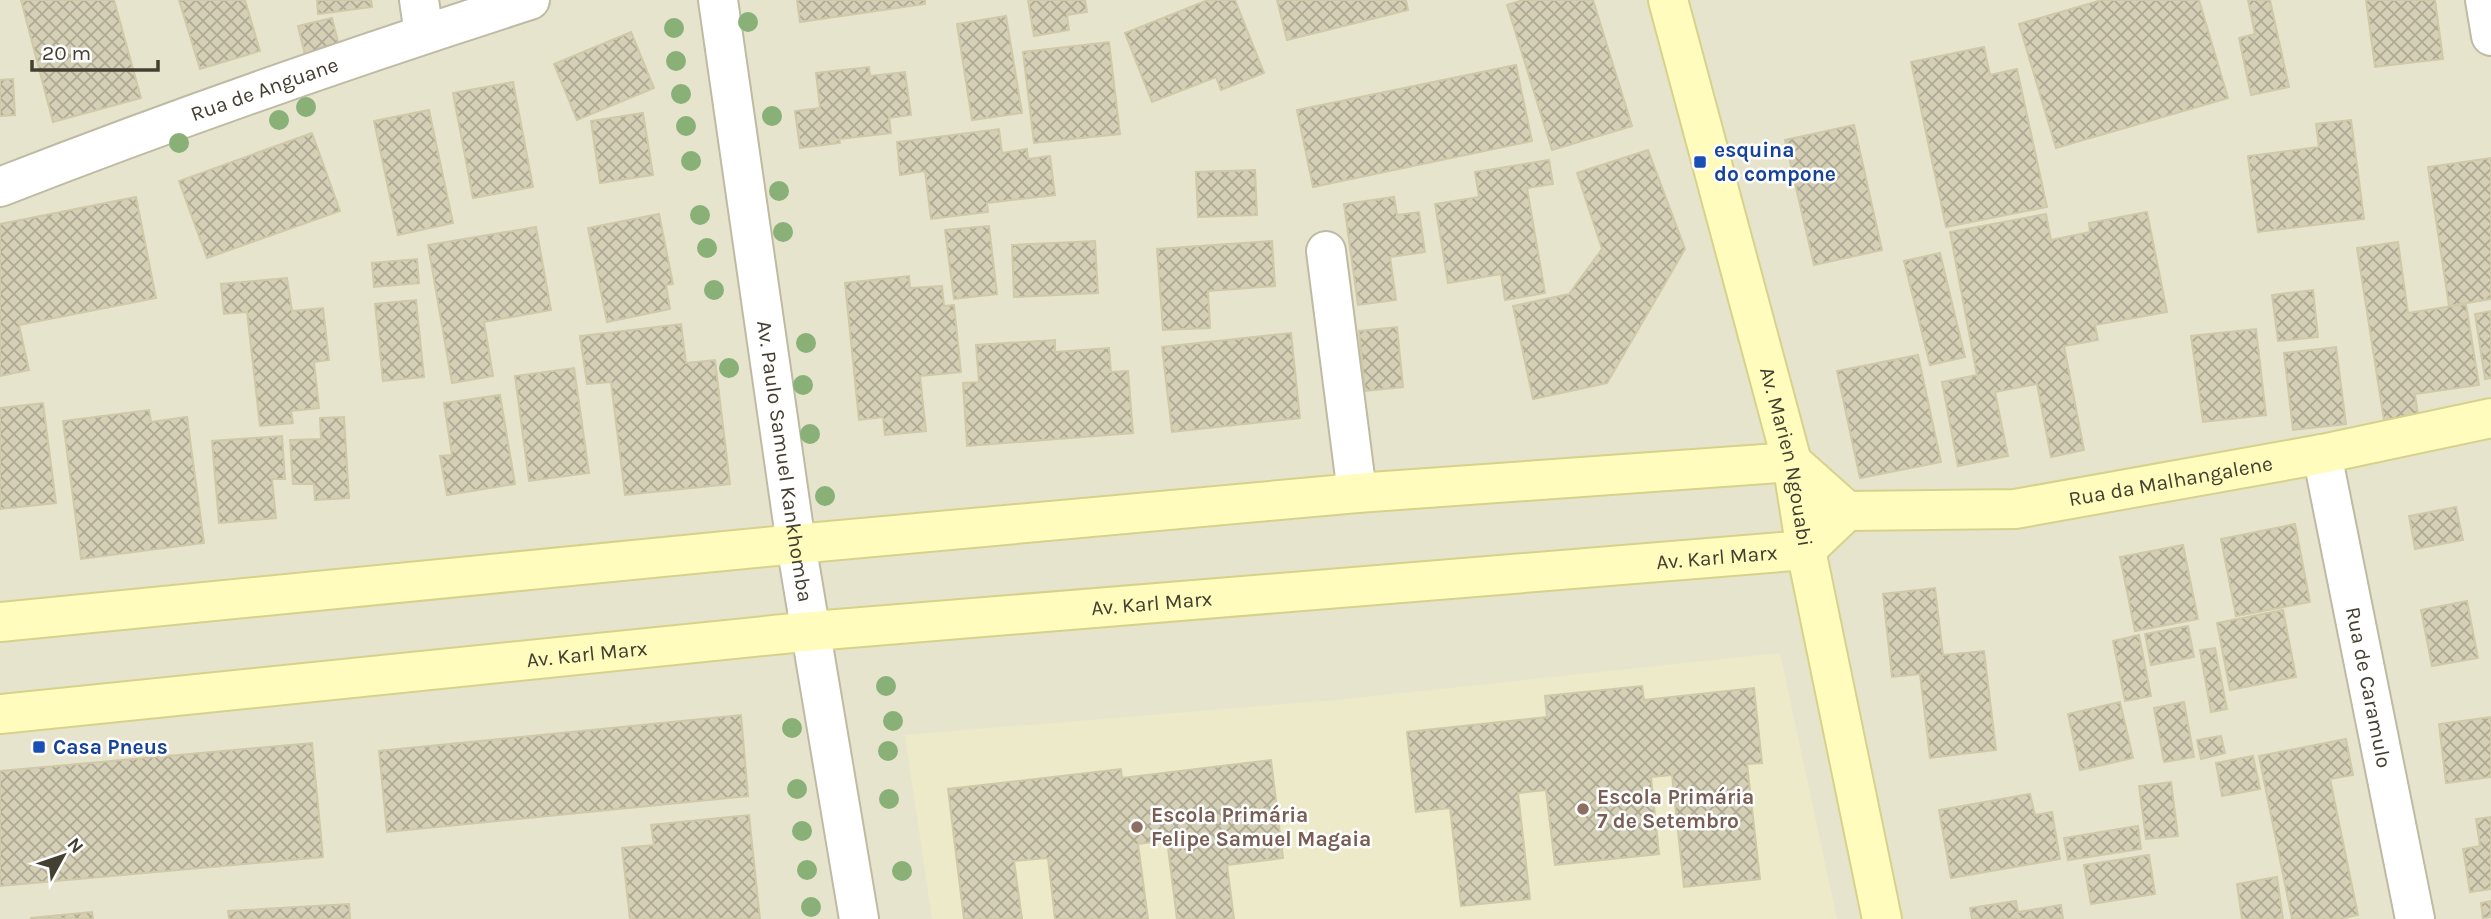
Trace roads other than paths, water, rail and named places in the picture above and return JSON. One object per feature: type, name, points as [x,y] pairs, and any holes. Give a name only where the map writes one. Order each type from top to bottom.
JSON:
[{"type":"street","name":"Rua de Anguane","points":[[0,187],[421,17],[530,0]]},
{"type":"street","name":"Av. Paulo Samuel Kankhomba","points":[[718,0],[796,544],[813,631],[859,919]]},
{"type":"street","name":"Av. Marien Ngouabi","points":[[1668,0],[1793,461],[1806,550],[1882,919]]},
{"type":"street","points":[[2485,0],[2491,36]]},
{"type":"street","points":[[1326,251],[1357,493]]},
{"type":"street","name":"Rua da Malhangalene","points":[[1847,511],[2015,509],[2322,454],[2491,418]]},
{"type":"street","name":"Rua de Caramulo","points":[[2322,454],[2415,919]]},
{"type":"street","points":[[0,622],[796,544],[1357,493],[1793,461],[1847,511]]},
{"type":"street","name":"Av. Karl Marx","points":[[0,714],[813,631],[1806,550],[1847,511]]},
{"type":"place","name":"esquina do compone","points":[[1700,162]]},
{"type":"place","name":"Casa Pneus","points":[[39,747]]},
{"type":"place","name":"Escola Primária 7 de Setembro","points":[[1583,809]]},
{"type":"place","name":"Escola Primária Felipe Samuel Magaia","points":[[1137,827]]}]
